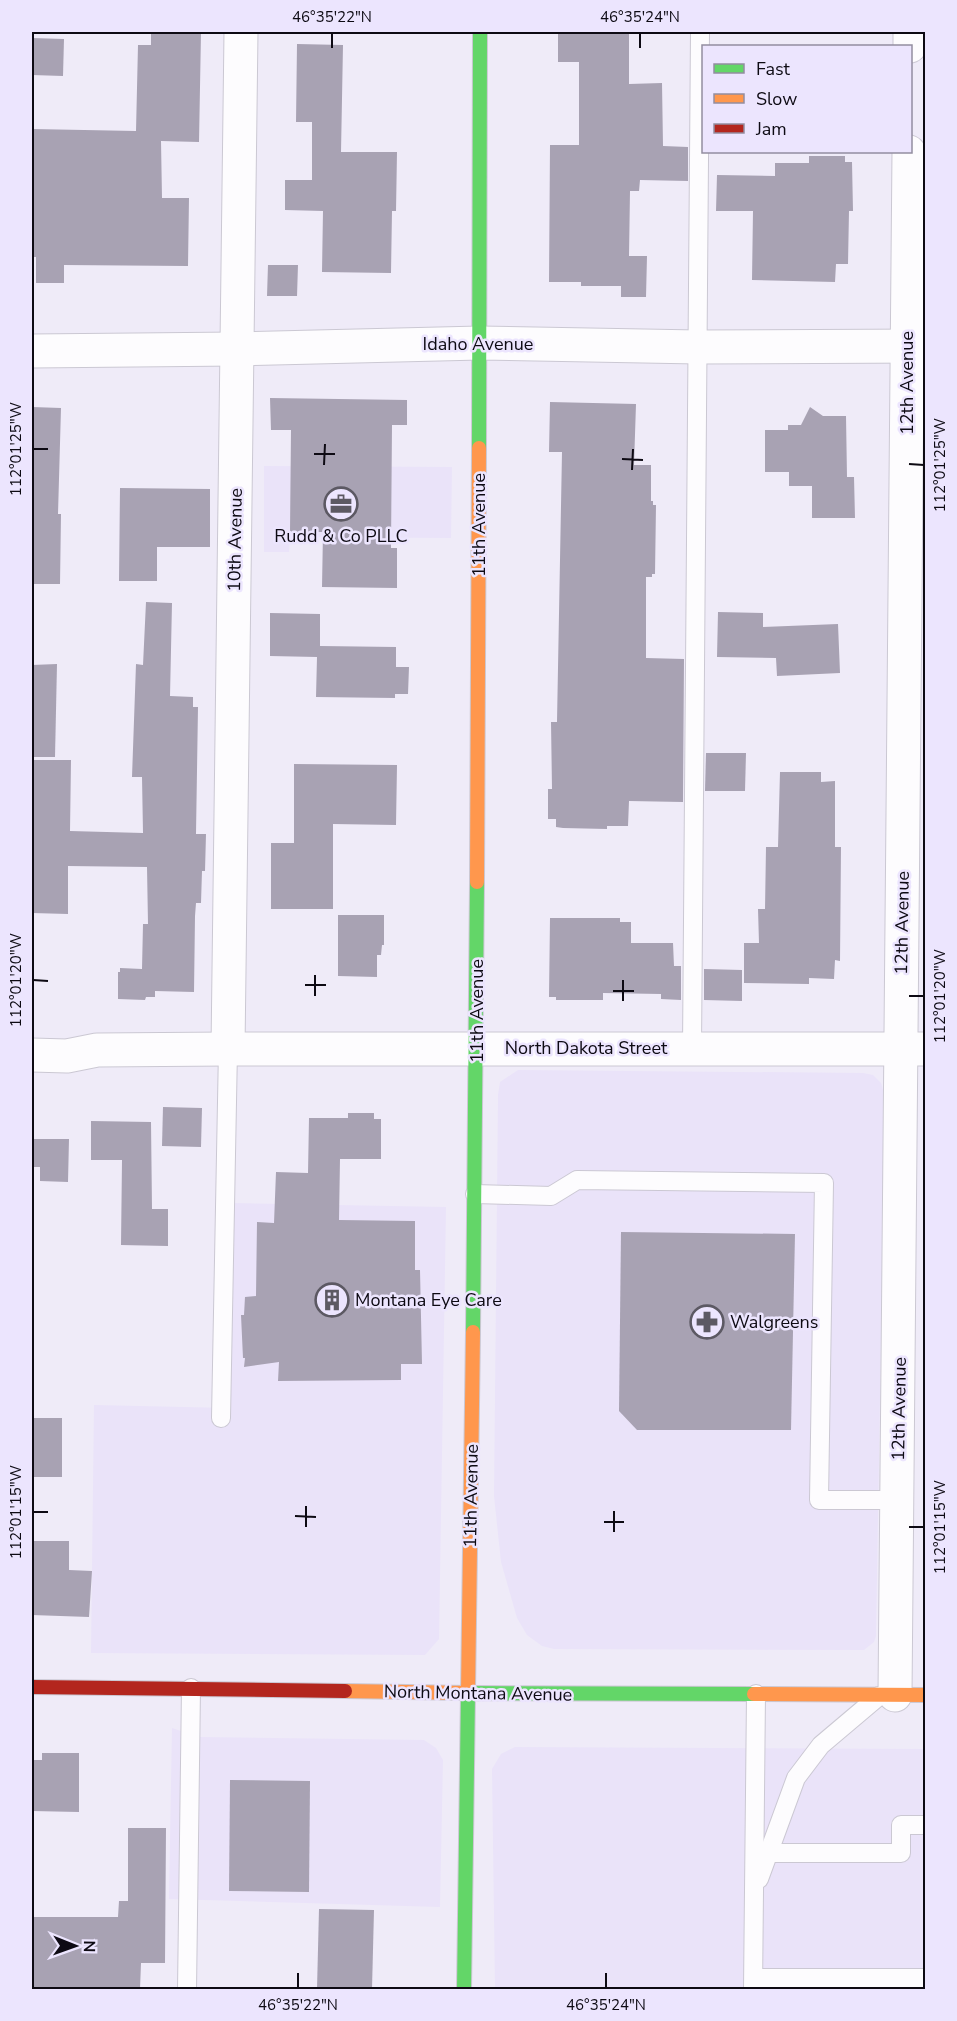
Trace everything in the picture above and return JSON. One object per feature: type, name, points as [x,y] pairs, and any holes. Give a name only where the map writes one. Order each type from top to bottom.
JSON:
[{"type":"main road","name":"11th Avenue","points":[[464,1989],[476,1194],[480,32]]},
{"type":"main road","name":"North Montana Avenue","points":[[32,1687],[468,1693],[900,1695]]},
{"type":"street","name":"10th Avenue","points":[[228,1049],[241,32]]},
{"type":"street","name":"12th Avenue","points":[[900,1695],[898,1500],[913,1049],[916,346],[909,153]]},
{"type":"street","name":"Idaho Avenue","points":[[32,351],[480,343],[698,347],[916,346]]},
{"type":"street","name":"North Dakota Street","points":[[32,1055],[67,1056],[97,1050],[228,1049],[913,1049]]},
{"type":"lane","points":[[692,1048],[700,32]]},
{"type":"lane","points":[[221,1418],[228,1049]]},
{"type":"lane","points":[[476,1194],[551,1196],[577,1180],[824,1183],[819,1500],[898,1500]]},
{"type":"lane","points":[[187,1989],[190,1689]]},
{"type":"lane","points":[[756,1694],[762,1853]]},
{"type":"lane","points":[[900,1695],[821,1745],[796,1778],[762,1853],[754,1892],[754,1984],[926,1978]]},
{"type":"lane","points":[[762,1853],[901,1853],[901,1825],[926,1825]]},
{"type":"shaded area","points":[[264,466],[452,467],[451,538],[290,537],[289,552],[264,552]]},
{"type":"shaded area","points":[[518,1070],[863,1073],[873,1075],[881,1083],[885,1096],[876,1636],[874,1642],[864,1650],[554,1649],[542,1646],[527,1635],[517,1618],[501,1562],[494,1496],[498,1095],[500,1082]]},
{"type":"shaded area","points":[[232,1203],[446,1207],[439,1639],[425,1655],[91,1653],[94,1405],[229,1408]]},
{"type":"shaded area","points":[[172,1728],[199,1737],[424,1740],[436,1748],[443,1760],[440,1907],[169,1899]]},
{"type":"shaded area","points":[[515,1747],[925,1749],[925,1989],[495,1989],[492,1769],[501,1754]]},
{"type":"building","points":[[151,32],[201,32],[199,142],[161,141],[162,198],[189,198],[188,266],[64,265],[64,283],[36,283],[36,257],[32,257],[32,129],[136,131],[138,45],[151,45]]},
{"type":"building","points":[[558,32],[629,32],[629,84],[662,83],[663,146],[688,147],[688,181],[640,180],[639,191],[630,191],[629,256],[647,256],[646,297],[621,297],[621,286],[581,286],[581,282],[549,282],[550,145],[579,145],[579,62],[558,62]]},
{"type":"building","points":[[32,38],[64,39],[63,76],[32,75]]},
{"type":"building","points":[[297,44],[343,45],[341,152],[397,152],[396,211],[392,211],[391,273],[322,272],[323,211],[285,210],[285,180],[312,180],[312,122],[296,122]]},
{"type":"building","points":[[809,156],[845,156],[845,162],[852,162],[853,211],[849,211],[848,264],[836,264],[835,282],[752,280],[753,211],[716,211],[717,175],[775,176],[775,163],[809,163]]},
{"type":"building","points":[[268,265],[298,265],[297,296],[267,296]]},
{"type":"building","points":[[270,398],[407,400],[407,425],[392,425],[391,548],[397,548],[397,588],[322,587],[323,532],[290,532],[291,430],[271,430]]},
{"type":"building","points":[[550,402],[636,404],[634,465],[651,465],[651,501],[653,505],[656,505],[655,574],[652,574],[652,577],[646,577],[646,658],[684,659],[683,802],[629,801],[628,826],[607,826],[607,829],[563,828],[556,827],[556,819],[548,819],[548,789],[552,789],[551,722],[557,722],[562,452],[549,452]]},
{"type":"building","points":[[32,407],[61,408],[58,514],[61,514],[60,584],[32,584]]},
{"type":"building","points":[[810,407],[823,416],[846,416],[847,477],[854,477],[855,518],[812,518],[812,486],[789,486],[789,472],[765,472],[765,430],[788,430],[788,425],[801,425]]},
{"type":"building","points":[[120,488],[210,489],[210,547],[157,547],[157,581],[119,581]]},
{"type":"building","points":[[146,602],[172,603],[170,696],[193,697],[193,707],[198,707],[196,834],[206,834],[201,903],[196,903],[195,916],[194,992],[155,991],[155,997],[146,997],[145,1000],[118,999],[118,972],[120,968],[142,969],[143,924],[148,924],[147,867],[68,866],[68,914],[32,913],[32,760],[71,760],[70,831],[143,833],[142,777],[132,777],[136,664],[143,665]]},
{"type":"building","points":[[718,612],[763,613],[763,627],[838,624],[840,673],[777,676],[776,658],[717,657]]},
{"type":"building","points":[[270,613],[320,614],[320,646],[396,647],[396,667],[409,667],[408,694],[395,694],[395,698],[316,697],[317,657],[270,656]]},
{"type":"building","points":[[57,664],[55,757],[32,757],[32,665]]},
{"type":"building","points":[[706,753],[746,753],[745,791],[705,791]]},
{"type":"building","points":[[294,764],[397,765],[396,825],[333,824],[333,909],[271,909],[271,843],[294,843]]},
{"type":"building","points":[[780,772],[821,772],[821,782],[835,781],[835,847],[841,847],[840,961],[835,960],[834,979],[809,978],[809,984],[744,983],[744,943],[759,943],[758,909],[765,909],[766,847],[778,847]]},
{"type":"building","points":[[338,915],[384,915],[384,945],[382,945],[381,955],[377,955],[377,977],[338,976]]},
{"type":"building","points":[[550,918],[620,918],[620,922],[631,922],[631,943],[673,943],[674,966],[681,966],[681,1000],[661,999],[661,994],[603,993],[603,1000],[556,1000],[556,997],[549,997]]},
{"type":"building","points":[[704,969],[742,970],[742,1001],[704,1000]]},
{"type":"building","points":[[163,1107],[202,1108],[201,1147],[162,1146]]},
{"type":"building","name":"Montana Eye Care","points":[[348,1113],[374,1113],[374,1119],[381,1119],[381,1159],[340,1159],[339,1220],[415,1221],[415,1270],[420,1270],[422,1364],[401,1364],[401,1380],[278,1381],[279,1362],[244,1367],[241,1315],[244,1315],[245,1297],[256,1296],[257,1222],[274,1223],[276,1172],[308,1173],[309,1118],[348,1118]]},
{"type":"building","points":[[91,1121],[151,1122],[152,1209],[168,1209],[168,1246],[121,1245],[122,1160],[91,1160]]},
{"type":"building","points":[[32,1139],[69,1139],[68,1182],[40,1181],[40,1167],[32,1167]]},
{"type":"building","name":"Walgreens","points":[[621,1232],[795,1234],[791,1430],[637,1430],[619,1411]]},
{"type":"building","points":[[32,1418],[62,1418],[62,1477],[32,1477]]},
{"type":"building","points":[[32,1541],[69,1541],[69,1570],[92,1571],[89,1617],[32,1615]]},
{"type":"building","points":[[42,1753],[79,1753],[79,1812],[32,1811],[32,1760],[42,1760]]},
{"type":"building","points":[[230,1780],[310,1781],[309,1892],[229,1891]]},
{"type":"building","points":[[128,1828],[166,1828],[165,1963],[141,1963],[140,1989],[32,1989],[32,1917],[118,1917],[119,1901],[128,1901]]},
{"type":"building","points":[[319,1909],[374,1910],[372,1989],[317,1989]]},
{"type":"traffic: fast","points":[[479,448],[480,32]]},
{"type":"traffic: fast","points":[[473,1332],[477,882]]},
{"type":"traffic: fast","points":[[464,1990],[468,1693],[754,1694]]},
{"type":"traffic: slow","points":[[477,882],[479,448]]},
{"type":"traffic: slow","points":[[345,1691],[468,1693],[473,1332]]},
{"type":"traffic: slow","points":[[754,1694],[926,1695]]},
{"type":"traffic: jam","points":[[32,1687],[345,1691]]},
{"type":"place","name":"Rudd & Co PLLC","points":[[341,504]]},
{"type":"place","name":"Montana Eye Care","points":[[332,1300]]},
{"type":"place","name":"Walgreens","points":[[707,1322]]}]
